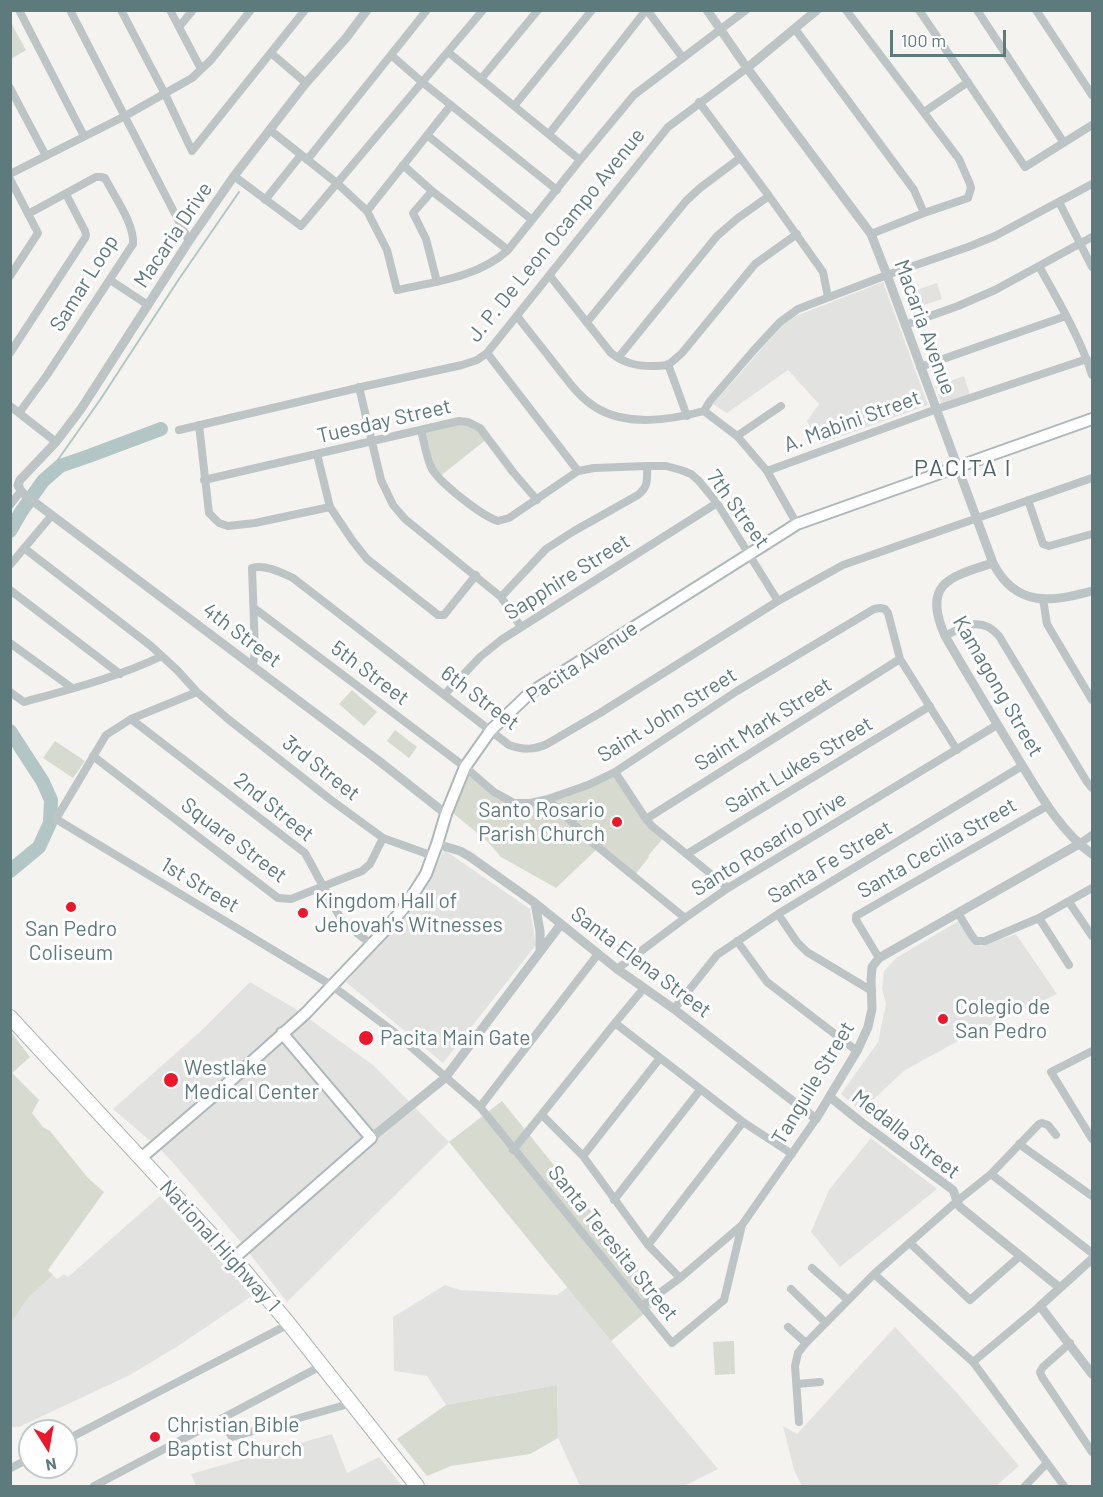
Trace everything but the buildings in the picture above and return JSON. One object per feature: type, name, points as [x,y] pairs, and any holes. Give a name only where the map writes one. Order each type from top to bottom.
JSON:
[{"type":"highway","name":"National Highway 1","points":[[10,1017],[234,1258],[417,1486]]},
{"type":"main road","name":"Pacita Avenue","points":[[141,1158],[306,1013],[413,897],[426,874],[465,767],[490,730],[530,693],[749,553],[797,525],[1092,419]]},
{"type":"main road","points":[[234,1258],[371,1138],[282,1033]]},
{"type":"street","points":[[19,10],[84,136]]},
{"type":"street","points":[[70,10],[189,241]]},
{"type":"street","points":[[121,10],[192,152],[305,10]]},
{"type":"street","points":[[170,10],[201,69]]},
{"type":"street","points":[[179,27],[193,10]]},
{"type":"street","points":[[10,174],[124,116],[192,78],[211,60],[251,10]]},
{"type":"street","name":"Macaria Drive","points":[[19,490],[20,480],[56,442],[81,409],[189,241],[234,176],[306,83],[368,10]]},
{"type":"street","points":[[265,200],[304,158],[427,10]]},
{"type":"street","points":[[234,176],[301,226],[483,10]]},
{"type":"street","points":[[481,79],[538,10]]},
{"type":"street","points":[[514,106],[592,10]]},
{"type":"street","points":[[549,134],[647,10],[683,58]]},
{"type":"street","points":[[707,10],[720,29]]},
{"type":"street","points":[[270,130],[338,183],[367,211],[387,250],[397,290],[437,282],[483,267],[498,259],[508,250],[634,95],[746,10]]},
{"type":"street","name":"J. P. De Leon Ocampo Avenue","points":[[180,430],[477,360],[487,353],[668,127],[747,68],[817,10]]},
{"type":"street","points":[[846,10],[959,159],[971,189],[968,198],[871,234]]},
{"type":"street","points":[[920,10],[1025,167],[1092,125]]},
{"type":"street","points":[[977,10],[1064,143]]},
{"type":"street","points":[[1036,10],[1092,95]]},
{"type":"street","name":"Macaria Avenue","points":[[720,29],[871,234],[998,573],[1021,594],[1030,597],[1062,599],[1092,593]]},
{"type":"street","points":[[795,29],[914,190],[924,213]]},
{"type":"street","points":[[270,52],[306,83]]},
{"type":"street","points":[[448,52],[580,160]]},
{"type":"street","points":[[391,55],[557,190]]},
{"type":"street","points":[[924,112],[968,82]]},
{"type":"street","points":[[10,88],[46,156]]},
{"type":"street","points":[[699,102],[823,272],[828,297]]},
{"type":"street","points":[[367,211],[451,105]]},
{"type":"street","points":[[427,135],[532,220]]},
{"type":"street","points":[[587,322],[686,201],[740,158]]},
{"type":"street","points":[[403,165],[432,191],[508,250]]},
{"type":"street","name":"Samar Loop","points":[[19,412],[47,375],[110,280],[133,244],[134,237],[131,226],[105,178],[101,177],[96,177],[28,214]]},
{"type":"street","points":[[10,179],[37,230],[37,235],[10,276]]},
{"type":"street","points":[[517,316],[575,391],[597,408],[613,416],[629,419],[656,420],[687,416],[704,411],[710,401],[780,322],[798,309],[995,236],[1092,184]]},
{"type":"street","points":[[432,191],[413,213],[426,239],[437,282]]},
{"type":"street","points":[[10,353],[85,238],[85,231],[66,194]]},
{"type":"street","points":[[618,358],[717,236],[769,196]]},
{"type":"street","points":[[1059,202],[1092,267]]},
{"type":"street","points":[[550,276],[611,353],[628,363],[639,366],[668,364],[682,353],[755,264],[797,234]]},
{"type":"street","points":[[905,325],[995,290],[1092,237]]},
{"type":"street","points":[[1039,266],[1087,359],[1092,375]]},
{"type":"street","points":[[110,280],[148,305]]},
{"type":"street","points":[[920,367],[1066,316]]},
{"type":"street","points":[[421,430],[432,468],[439,479],[492,519],[498,521],[509,518],[578,471],[487,353]]},
{"type":"street","name":"A. Mabini Street","points":[[766,471],[937,409],[1087,359]]},
{"type":"street","points":[[668,364],[687,416]]},
{"type":"street","points":[[359,387],[381,480],[393,505],[412,525],[501,597],[521,627]]},
{"type":"street","points":[[10,405],[56,442]]},
{"type":"street","points":[[737,436],[781,406]]},
{"type":"street","points":[[704,411],[737,436],[766,471],[797,525]]},
{"type":"street","name":"Tuesday Street","points":[[204,480],[459,421],[468,422],[480,428],[537,500]]},
{"type":"street","points":[[199,425],[209,513],[219,523],[228,526],[255,523],[330,507]]},
{"type":"street","points":[[317,454],[330,507],[352,540],[367,559],[438,615],[444,615],[476,575]]},
{"type":"street","points":[[501,597],[546,549],[644,490],[647,483],[647,466]]},
{"type":"street","name":"7th Street","points":[[578,471],[594,468],[666,466],[691,474],[717,503],[778,601]]},
{"type":"street","name":"6th Street","points":[[253,665],[255,651],[252,568],[258,567],[293,579],[509,745],[517,748],[538,748],[610,707],[778,601],[843,565],[1092,478]]},
{"type":"street","points":[[10,505],[19,490]]},
{"type":"street","name":"4th Street","points":[[19,490],[49,516],[253,665],[446,814]]},
{"type":"street","points":[[1028,501],[1043,544],[1049,546],[1092,534]]},
{"type":"street","name":"Sapphire Street","points":[[445,694],[480,657],[501,640],[717,503]]},
{"type":"street","points":[[10,565],[49,516]]},
{"type":"street","name":"3rd Street","points":[[24,548],[162,656],[197,692],[228,719],[331,800],[383,838],[433,856]]},
{"type":"street","name":"Kamagong Street","points":[[993,563],[963,572],[945,582],[938,594],[936,608],[939,623],[997,725],[1047,806],[1079,844],[1092,854]]},
{"type":"street","points":[[10,590],[120,674]]},
{"type":"street","points":[[1043,599],[1047,624],[1092,700]]},
{"type":"street","name":"5th Street","points":[[254,608],[465,767]]},
{"type":"street","name":"Saint John Street","points":[[465,767],[494,792],[514,803],[530,803],[548,799],[588,785],[615,772],[737,691],[874,609],[885,609],[888,613],[900,659]]},
{"type":"street","points":[[945,636],[972,624],[986,624],[993,629],[1092,788]]},
{"type":"street","points":[[10,643],[72,688]]},
{"type":"street","points":[[10,692],[24,702],[120,674],[162,656]]},
{"type":"street","points":[[900,659],[957,750]]},
{"type":"street","name":"Saint Mark Street","points":[[646,819],[900,659]]},
{"type":"street","name":"1st Street","points":[[197,692],[131,718],[106,735],[56,819],[331,985],[394,1032],[480,1107]]},
{"type":"street","name":"Saint Lukes Street","points":[[687,854],[930,706]]},
{"type":"street","name":"2nd Street","points":[[131,718],[305,853],[343,922],[371,944]]},
{"type":"street","name":"Santo Rosario Drive","points":[[548,799],[592,843],[685,918],[728,888],[997,725]]},
{"type":"street","name":"Square Street","points":[[93,756],[278,898],[291,899],[362,871],[370,864],[383,838]]},
{"type":"street","name":"Santa Fe Street","points":[[674,1009],[717,955],[737,941],[1023,766]]},
{"type":"street","points":[[615,772],[652,826],[728,888]]},
{"type":"street","name":"Santa Cecilia Street","points":[[879,958],[856,920],[856,916],[1047,806]]},
{"type":"street","points":[[879,958],[1092,835]]},
{"type":"street","name":"Santa Elena Street","points":[[437,844],[469,856],[535,903],[598,954],[674,1009],[816,1119]]},
{"type":"street","points":[[958,913],[972,936],[976,940],[985,941],[1040,918],[1092,888]]},
{"type":"street","points":[[1069,902],[1092,936]]},
{"type":"street","points":[[535,903],[540,931],[540,951]]},
{"type":"street","points":[[778,914],[797,942],[807,952],[872,991]]},
{"type":"street","points":[[618,969],[685,918]]},
{"type":"street","points":[[1040,918],[1069,965]]},
{"type":"street","points":[[371,1138],[445,1078],[561,924]]},
{"type":"street","points":[[737,941],[767,982],[857,1051]]},
{"type":"street","points":[[480,1107],[598,954]]},
{"type":"street","name":"Tanguile Street","points":[[642,1306],[680,1278],[742,1225],[816,1119],[857,1051],[868,1027],[872,1009],[872,968],[879,958]]},
{"type":"street","points":[[513,1150],[644,988]]},
{"type":"street","points":[[615,1023],[743,1122],[792,1154]]},
{"type":"street","points":[[1092,1050],[1051,1072],[1092,1139]]},
{"type":"street","points":[[583,1156],[660,1058]]},
{"type":"street","points":[[614,1200],[700,1090]]},
{"type":"street","name":"Medalla Street","points":[[830,1097],[953,1190],[960,1207],[1060,1288]]},
{"type":"street","name":"Santa Teresita Street","points":[[480,1107],[672,1343],[724,1300],[742,1225]]},
{"type":"street","points":[[542,1115],[583,1156],[648,1245],[680,1278]]},
{"type":"street","points":[[648,1245],[743,1122]]},
{"type":"street","points":[[799,1422],[795,1366],[798,1353],[806,1343],[874,1274],[991,1174],[1042,1123],[1048,1125],[1056,1135]]},
{"type":"street","points":[[1019,1144],[1092,1195]]},
{"type":"street","points":[[991,1174],[1092,1253]]},
{"type":"street","points":[[910,1243],[970,1300],[1020,1256]]},
{"type":"street","points":[[973,1362],[1092,1259]]},
{"type":"street","points":[[812,1268],[849,1300]]},
{"type":"street","points":[[874,1274],[973,1362],[1064,1486]]},
{"type":"street","points":[[791,1289],[826,1323]]},
{"type":"street","points":[[1040,1306],[1092,1374]]},
{"type":"street","points":[[78,1434],[289,1324]]},
{"type":"street","points":[[788,1327],[806,1343]]},
{"type":"street","points":[[1070,1343],[1040,1372],[1092,1452]]},
{"type":"street","points":[[94,1486],[321,1366]]},
{"type":"street","points":[[796,1384],[820,1382]]},
{"type":"street","points":[[220,1419],[232,1437],[352,1403]]},
{"type":"street","points":[[1025,1486],[1047,1463]]},
{"type":"shaded area","points":[[10,21],[26,50],[11,59],[10,58]]},
{"type":"shaded area","points":[[883,282],[928,405],[820,444],[807,421],[819,404],[788,370],[727,413],[713,404],[788,319]]},
{"type":"shaded area","points":[[937,283],[942,299],[912,309],[907,293]]},
{"type":"shaded area","points":[[964,376],[970,395],[942,405],[935,386]]},
{"type":"shaded area","points":[[468,422],[487,439],[439,477],[432,468],[421,430]]},
{"type":"shaded area","points":[[352,690],[377,712],[364,726],[339,704]]},
{"type":"shaded area","points":[[395,730],[417,747],[409,758],[387,741]]},
{"type":"shaded area","points":[[55,741],[85,761],[73,778],[43,758]]},
{"type":"shaded area","points":[[466,768],[514,804],[548,799],[597,849],[556,888],[501,857],[488,842],[453,813]]},
{"type":"shaded area","points":[[614,776],[664,837],[634,876],[550,799]]},
{"type":"shaded area","points":[[444,850],[530,909],[536,945],[443,1063],[346,982],[423,892]]},
{"type":"shaded area","name":"Colegio de San Pedro","points":[[962,919],[980,946],[1016,934],[1057,994],[971,1034],[905,1070],[861,1111],[841,1094],[878,1042],[886,1004],[882,989],[884,971],[896,958]]},
{"type":"shaded area","points":[[250,982],[294,1008],[373,1065],[449,1142],[287,1302],[240,1241],[174,1164],[113,1109],[203,1029]]},
{"type":"shaded area","points":[[11,1032],[30,1057],[12,1073],[39,1100],[32,1113],[43,1127],[50,1131],[88,1178],[104,1192],[48,1270],[53,1275],[28,1298],[11,1323]]},
{"type":"shaded area","points":[[502,1101],[662,1299],[611,1341],[449,1142]]},
{"type":"shaded area","points":[[871,1138],[937,1189],[840,1267],[811,1232],[829,1190]]},
{"type":"shaded area","points":[[160,1196],[252,1296],[130,1375],[36,1419],[18,1419],[18,1427],[11,1427],[11,1323],[28,1298],[53,1275],[57,1279],[64,1274],[68,1277]]},
{"type":"shaded area","points":[[445,1285],[460,1290],[557,1295],[568,1287],[718,1469],[684,1486],[580,1486],[558,1438],[557,1385],[446,1405],[427,1376],[394,1371],[393,1317]]},
{"type":"shaded area","points":[[895,1327],[958,1394],[1019,1466],[996,1486],[802,1486],[794,1470],[783,1426],[797,1434]]},
{"type":"shaded area","points":[[734,1341],[735,1374],[715,1375],[713,1342]]},
{"type":"shaded area","points":[[557,1385],[558,1438],[530,1454],[451,1466],[427,1476],[397,1439],[446,1405]]},
{"type":"shaded area","points":[[332,1434],[347,1473],[379,1457],[402,1486],[196,1486],[191,1474]]},
{"type":"waterway","points":[[43,481],[239,192]]},
{"type":"waterway","points":[[10,531],[43,481],[60,466],[161,429]]},
{"type":"waterway","points":[[10,731],[43,782],[51,800],[50,823],[39,847],[10,871]]},
{"type":"place","name":"Santo Rosario Parish Church","points":[[617,822]]},
{"type":"place","name":"San Pedro Coliseum","points":[[71,907]]},
{"type":"place","name":"Kingdom Hall of Jehovah's Witnesses","points":[[303,913]]},
{"type":"place","name":"Colegio de San Pedro","points":[[943,1019]]},
{"type":"place","name":"Pacita Main Gate","points":[[366,1038]]},
{"type":"place","name":"Westlake Medical Center","points":[[171,1080]]},
{"type":"place","name":"Christian Bible Baptist Church","points":[[155,1437]]},
{"type":"district","name":"PACITA I","points":[[963,468]]}]
